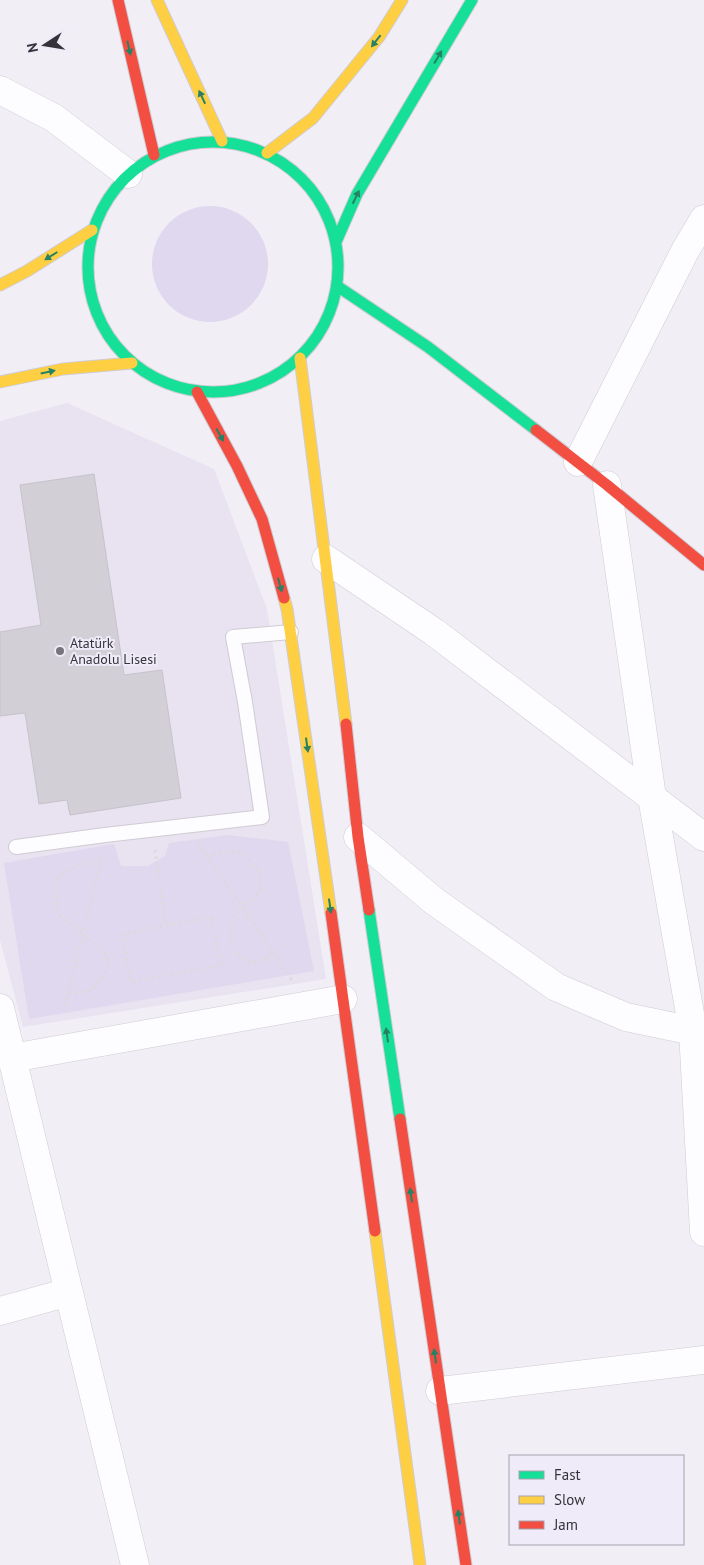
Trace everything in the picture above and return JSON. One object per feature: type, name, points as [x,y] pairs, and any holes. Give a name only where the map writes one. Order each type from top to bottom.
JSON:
[{"type":"main road","points":[[118,0],[154,155]]},
{"type":"main road","points":[[158,0],[222,141]]},
{"type":"main road","points":[[267,153],[313,118],[380,37],[402,0]]},
{"type":"main road","points":[[336,242],[357,194],[472,0]]},
{"type":"main road","points":[[203,141],[222,141],[249,146],[267,153],[288,166],[318,198],[336,242],[337,286],[325,324],[300,358],[270,380],[235,391],[196,392],[168,385],[132,363],[102,327],[89,289],[92,230],[105,203],[128,174],[154,155],[171,148],[203,141]]},
{"type":"main road","points":[[0,285],[27,271],[92,230]]},
{"type":"main road","points":[[337,286],[428,347],[608,485],[704,565]]},
{"type":"main road","points":[[300,358],[339,662],[358,837],[466,1565]]},
{"type":"main road","points":[[0,382],[63,368],[132,363]]},
{"type":"main road","points":[[196,392],[237,466],[262,519],[287,609],[343,999],[420,1565]]},
{"type":"street","points":[[0,90],[54,118],[128,174]]},
{"type":"street","points":[[578,462],[695,256],[704,219]]},
{"type":"street","points":[[608,485],[652,797],[698,1034],[704,1232]]},
{"type":"street","points":[[326,558],[434,632],[704,837]]},
{"type":"street","points":[[358,837],[434,901],[556,987],[626,1017],[698,1034]]},
{"type":"street","points":[[12,1058],[343,999]]},
{"type":"street","points":[[0,1008],[135,1565]]},
{"type":"street","points":[[0,1311],[69,1292]]},
{"type":"street","points":[[440,1391],[704,1360]]},
{"type":"lane","points":[[16,847],[262,817],[245,702],[233,637],[291,632]]},
{"type":"path","points":[[184,826],[274,953],[308,1005]]},
{"type":"path","points":[[152,829],[166,925]]},
{"type":"path","points":[[65,1006],[100,863],[105,835]]},
{"type":"path","points":[[207,858],[224,851],[242,852],[258,869],[262,884],[256,897],[242,907],[234,916],[229,935],[237,953],[250,963],[262,960],[274,953]]},
{"type":"path","points":[[68,993],[87,992],[104,978],[108,968],[101,947],[59,915],[56,901],[56,881],[72,869],[86,862],[100,863]]},
{"type":"path","points":[[211,917],[221,965],[131,982],[122,934],[166,925],[211,917]]},
{"type":"shaded area","points":[[210,206],[232,210],[251,223],[264,242],[268,264],[264,286],[251,305],[232,318],[210,322],[188,318],[169,305],[156,286],[152,264],[156,242],[169,223],[188,210]]},
{"type":"shaded area","points":[[67,403],[214,469],[267,609],[326,979],[23,1027],[0,940],[0,421]]},
{"type":"shaded area","points":[[228,835],[288,842],[314,971],[29,1019],[4,863],[114,844],[121,866],[148,866],[165,856],[169,843]]},
{"type":"building","name":"Atatürk Anadolu Lisesi","points":[[94,474],[124,675],[162,670],[181,798],[70,815],[67,800],[39,804],[25,713],[0,716],[0,632],[41,625],[20,485]]},
{"type":"traffic: fast","points":[[336,242],[357,194],[472,0]]},
{"type":"traffic: fast","points":[[213,142],[237,145],[261,152],[282,163],[301,179],[317,198],[328,219],[335,243],[338,267],[335,291],[328,315],[317,336],[301,355],[282,371],[261,382],[237,389],[213,392],[189,389],[165,382],[144,371],[125,355],[109,336],[98,315],[91,291],[88,267],[91,243],[98,219],[109,198],[125,179],[144,163],[165,152],[189,145],[213,142]]},
{"type":"traffic: fast","points":[[337,286],[428,347],[536,430]]},
{"type":"traffic: fast","points":[[369,910],[400,1119]]},
{"type":"traffic: slow","points":[[157,0],[222,141]]},
{"type":"traffic: slow","points":[[267,153],[313,118],[379,37],[402,0]]},
{"type":"traffic: slow","points":[[0,285],[27,271],[92,230]]},
{"type":"traffic: slow","points":[[300,358],[346,724]]},
{"type":"traffic: slow","points":[[0,382],[63,369],[132,363]]},
{"type":"traffic: slow","points":[[284,598],[331,913]]},
{"type":"traffic: slow","points":[[375,1231],[420,1565]]},
{"type":"traffic: jam","points":[[118,0],[154,155]]},
{"type":"traffic: jam","points":[[197,392],[237,466],[262,519],[284,598]]},
{"type":"traffic: jam","points":[[536,430],[607,485],[704,565]]},
{"type":"traffic: jam","points":[[346,724],[358,837],[369,910]]},
{"type":"traffic: jam","points":[[331,913],[375,1231]]},
{"type":"traffic: jam","points":[[400,1119],[466,1565]]},
{"type":"place","name":"Atatürk Anadolu Lisesi","points":[[60,651]]}]
